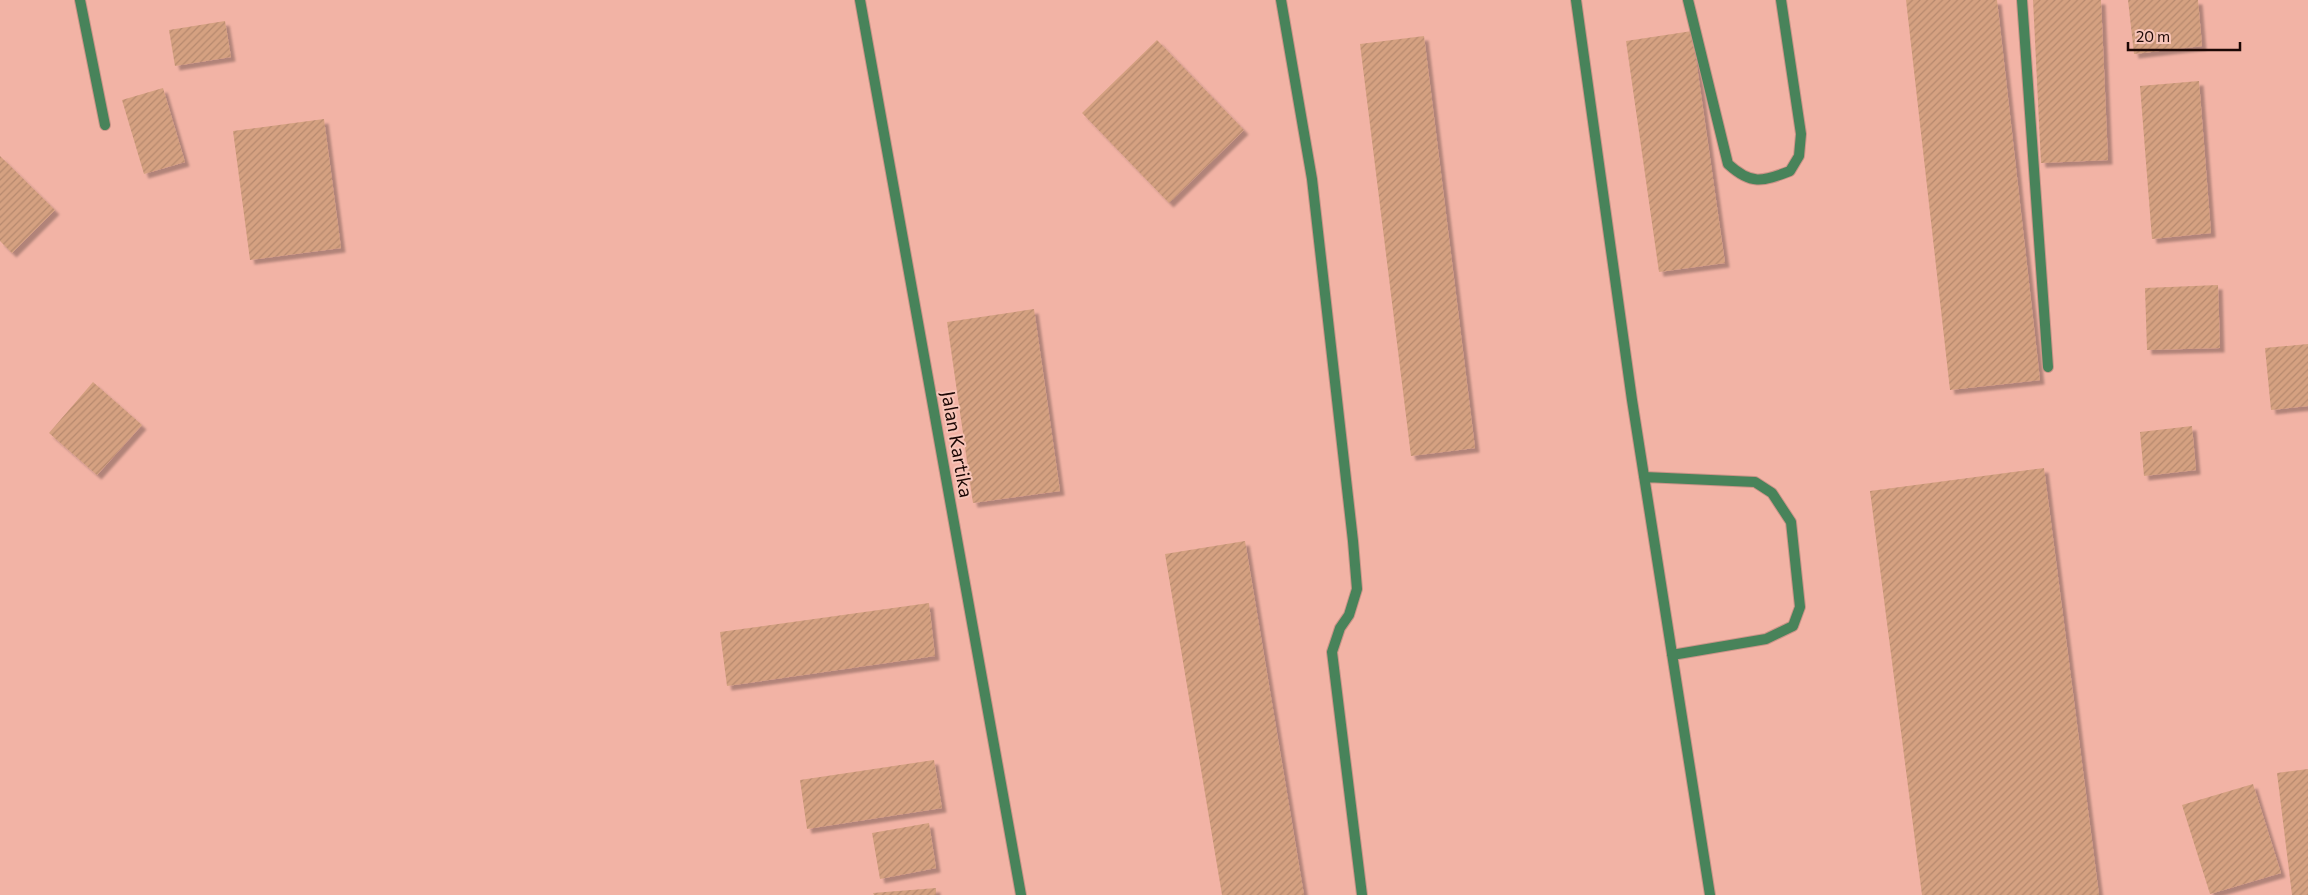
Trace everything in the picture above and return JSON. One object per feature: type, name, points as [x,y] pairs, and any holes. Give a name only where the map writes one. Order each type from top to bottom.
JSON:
[{"type":"street","points":[[80,0],[105,125]]},
{"type":"street","name":"Jalan Kartika","points":[[860,0],[1021,895]]},
{"type":"street","points":[[1281,0],[1312,178],[1353,541],[1357,589],[1349,615],[1340,628],[1332,652],[1362,895]]},
{"type":"street","points":[[1576,0],[1644,477],[1710,895]]},
{"type":"street","points":[[1688,0],[1728,164],[1740,175],[1755,181],[1790,171],[1799,156],[1801,134],[1781,0]]},
{"type":"street","points":[[2022,0],[2048,367]]},
{"type":"street","points":[[1644,477],[1756,482],[1772,493],[1791,522],[1800,607],[1793,626],[1766,639],[1672,655]]},
{"type":"building","points":[[1906,0],[1997,0],[2040,380],[1950,390]]},
{"type":"building","points":[[2033,0],[2101,0],[2108,160],[2041,163]]},
{"type":"building","points":[[2128,0],[2198,0],[2202,46],[2134,54]]},
{"type":"building","points":[[225,21],[231,57],[175,66],[169,30]]},
{"type":"building","points":[[1692,31],[1725,263],[1659,272],[1626,41]]},
{"type":"building","points":[[1424,36],[1475,448],[1411,456],[1360,44]]},
{"type":"building","points":[[1157,40],[1244,130],[1169,203],[1082,113]]},
{"type":"building","points":[[2199,81],[2211,233],[2152,239],[2140,86]]},
{"type":"building","points":[[163,88],[185,162],[144,174],[122,100]]},
{"type":"building","points":[[324,119],[341,248],[250,260],[233,131]]},
{"type":"building","points":[[0,156],[55,210],[12,253],[0,241]]},
{"type":"building","points":[[2218,285],[2220,348],[2147,350],[2145,288]]},
{"type":"building","points":[[1034,309],[1060,491],[973,503],[947,322]]},
{"type":"building","points":[[2308,344],[2308,406],[2271,410],[2265,348]]},
{"type":"building","points":[[93,382],[142,425],[97,475],[49,433]]},
{"type":"building","points":[[2192,426],[2196,470],[2144,476],[2140,432]]},
{"type":"building","points":[[2044,468],[2099,895],[1922,895],[1870,491]]},
{"type":"building","points":[[1245,541],[1304,895],[1222,895],[1165,554]]},
{"type":"building","points":[[929,603],[935,656],[727,686],[720,632]]},
{"type":"building","points":[[934,760],[942,808],[807,829],[800,780]]},
{"type":"building","points":[[2308,769],[2308,895],[2292,895],[2277,773]]},
{"type":"building","points":[[2253,784],[2281,873],[2210,894],[2182,805]]},
{"type":"building","points":[[929,823],[936,868],[880,879],[872,833]]},
{"type":"building","points":[[936,888],[936,895],[874,895],[873,893]]}]
